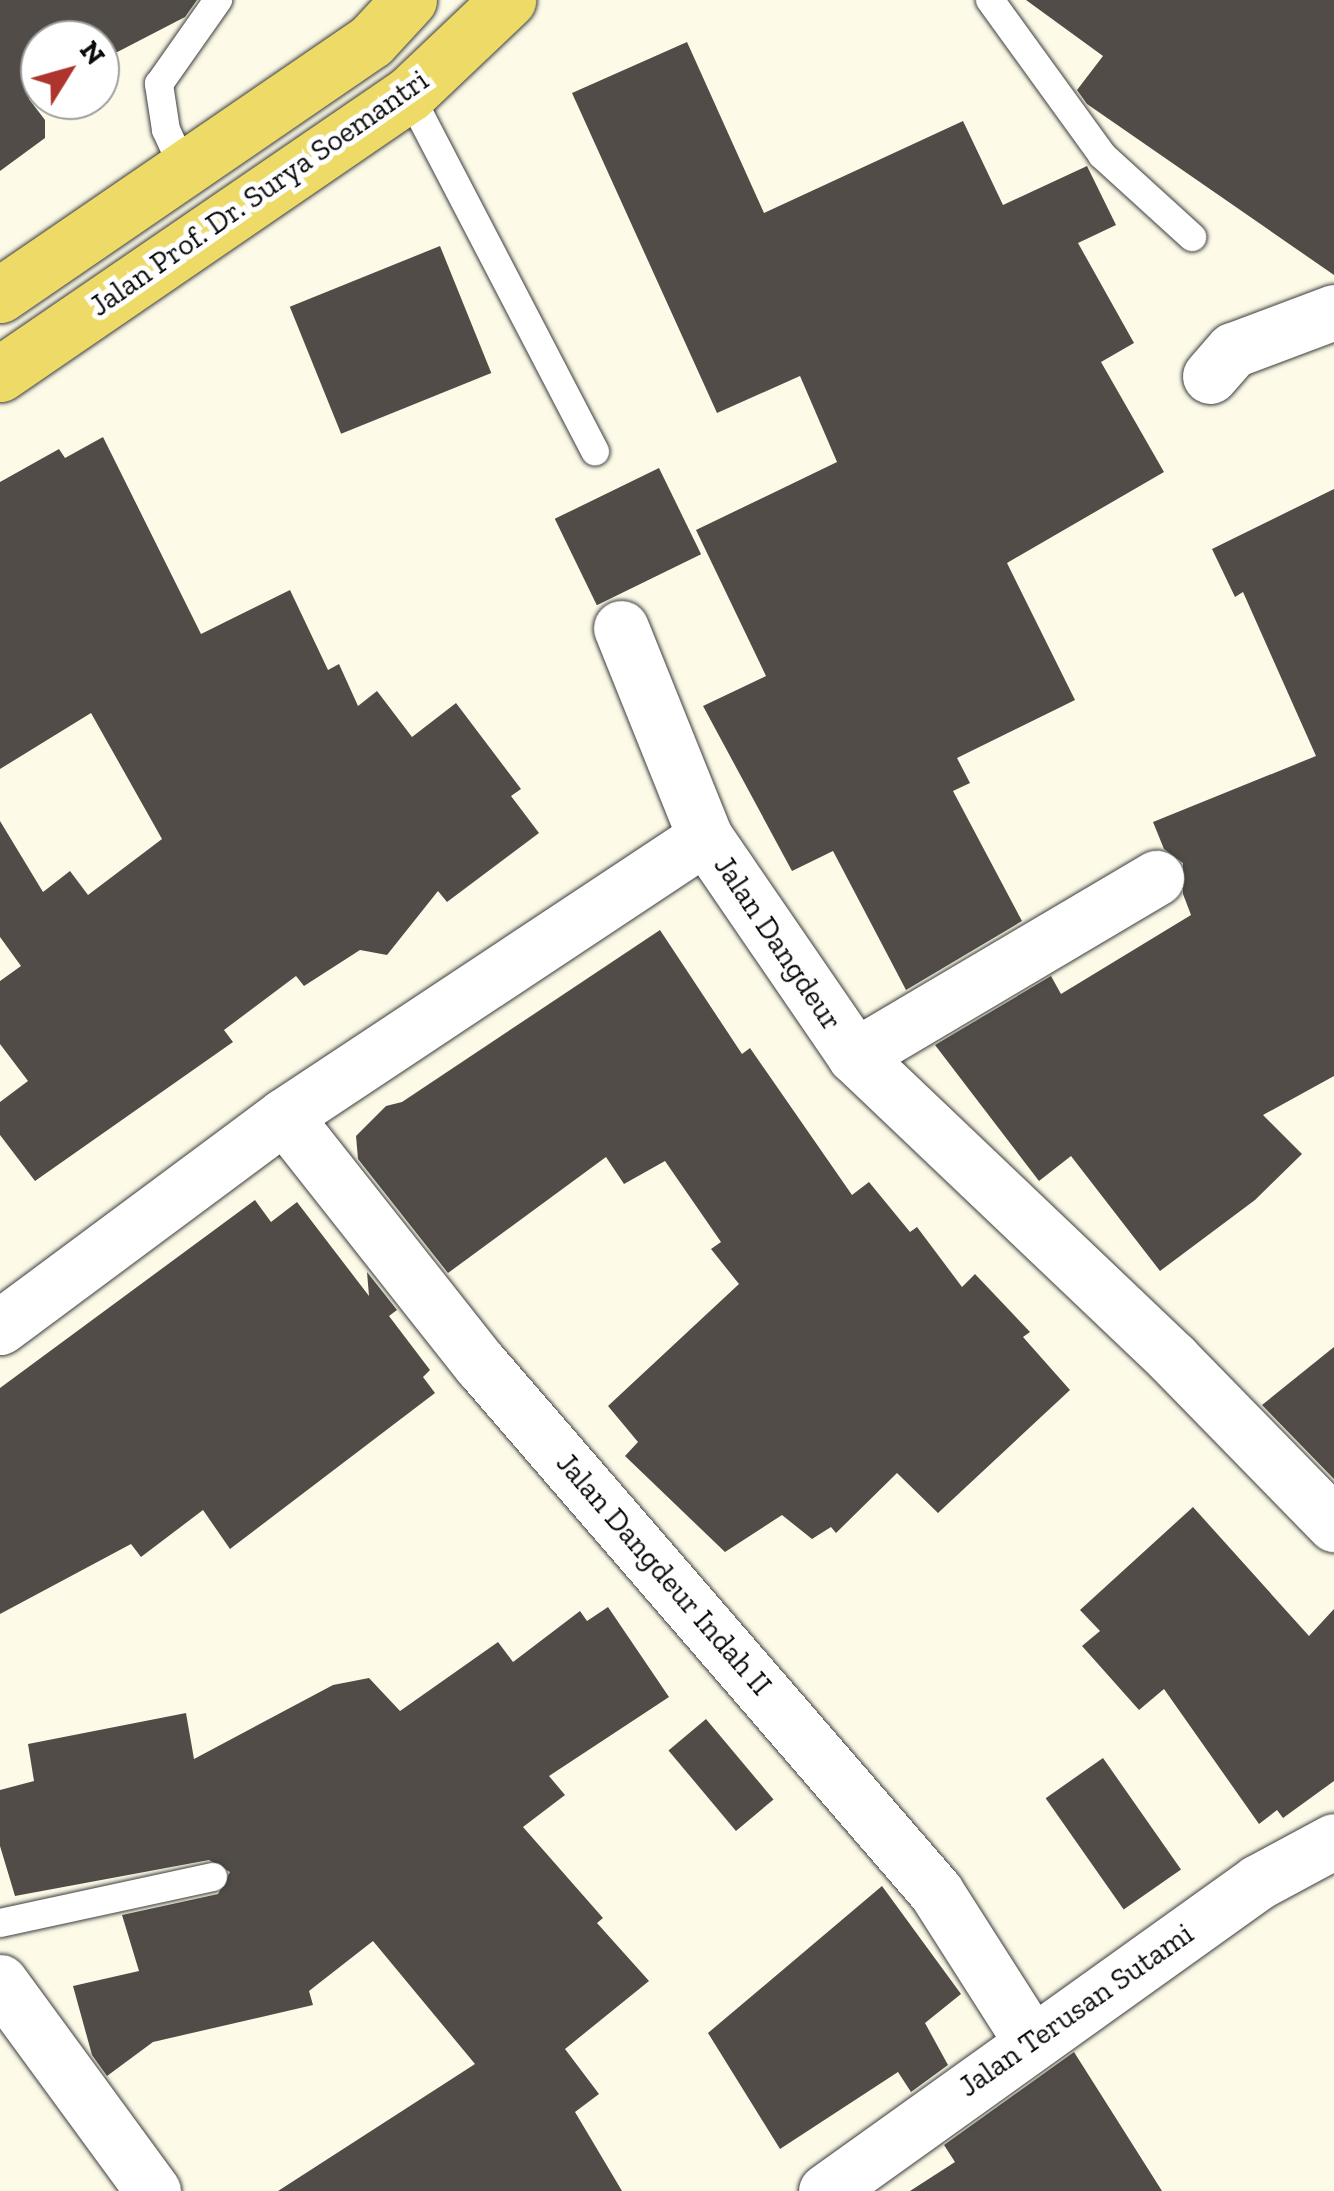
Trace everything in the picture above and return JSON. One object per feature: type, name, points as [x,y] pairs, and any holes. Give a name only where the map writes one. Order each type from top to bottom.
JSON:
[{"type":"main road","name":"Jalan Prof. Dr. Surya Soemantri","points":[[0,295],[371,41],[410,0]]},
{"type":"main road","name":"Jalan Prof. Dr. Surya Soemantri","points":[[0,374],[409,94],[508,0]]},
{"type":"street","points":[[1210,376],[1232,350],[1334,312]]},
{"type":"street","points":[[621,628],[705,837]]},
{"type":"street","name":"Jalan Dangdeur","points":[[0,1327],[284,1116],[705,837],[855,1056],[1173,1359],[1334,1524]]},
{"type":"street","points":[[855,1056],[1156,878]]},
{"type":"street","name":"Jalan Dangdeur Indah II","points":[[284,1116],[482,1365],[936,1892],[1031,2041]]},
{"type":"street","name":"Jalan Terusan Sutami","points":[[826,2191],[1258,1882],[1334,1841]]},
{"type":"street","points":[[0,1982],[153,2191]]},
{"type":"lane","points":[[184,169],[166,130],[159,84],[218,0]]},
{"type":"lane","points":[[990,0],[1102,156],[1192,237]]},
{"type":"lane","points":[[409,94],[595,452]]},
{"type":"lane","points":[[0,1924],[213,1877]]},
{"type":"building","points":[[0,0],[197,0],[185,17],[120,51],[120,20],[20,20],[20,120],[45,120],[45,138],[0,171]]},
{"type":"building","points":[[1026,0],[1334,0],[1334,275],[1087,104],[1077,90],[1103,56]]},
{"type":"building","points":[[687,42],[764,213],[963,121],[1003,205],[1087,166],[1116,225],[1078,243],[1134,343],[1101,362],[1164,472],[1007,563],[1075,700],[957,758],[970,783],[953,791],[1022,921],[906,990],[833,851],[792,871],[703,706],[766,676],[696,530],[837,462],[800,376],[717,413],[572,93]]},
{"type":"building","points":[[440,246],[491,373],[341,434],[290,307]]},
{"type":"building","points":[[103,437],[201,634],[290,590],[328,670],[339,664],[358,706],[377,691],[412,737],[456,703],[521,789],[511,796],[539,833],[447,902],[438,891],[387,955],[360,950],[304,986],[296,976],[224,1030],[233,1042],[35,1181],[0,1135],[0,1102],[28,1081],[0,1044],[0,981],[21,966],[0,937],[0,821],[43,892],[70,871],[88,895],[162,839],[91,713],[0,769],[0,482],[59,449],[65,458]]},
{"type":"building","points":[[659,468],[701,554],[597,605],[555,519]]},
{"type":"building","points":[[1334,489],[1334,1076],[1263,1115],[1302,1154],[1255,1200],[1160,1271],[1071,1156],[1039,1181],[935,1045],[1051,976],[1061,994],[1191,915],[1183,894],[1183,863],[1164,849],[1153,822],[1316,756],[1243,592],[1235,597],[1212,549]]},
{"type":"building","points":[[660,930],[742,1054],[750,1048],[852,1195],[869,1182],[910,1232],[917,1227],[962,1287],[975,1274],[1030,1332],[1023,1337],[1070,1390],[938,1513],[897,1473],[836,1533],[831,1527],[812,1539],[782,1515],[725,1552],[625,1456],[638,1442],[608,1406],[739,1284],[711,1249],[721,1242],[665,1161],[624,1184],[606,1157],[448,1273],[358,1159],[356,1136],[386,1106],[402,1102]]},
{"type":"building","points":[[255,1200],[271,1222],[297,1202],[369,1296],[367,1272],[397,1310],[389,1316],[430,1370],[423,1377],[435,1393],[230,1549],[203,1510],[141,1557],[131,1544],[0,1614],[0,1388]]},
{"type":"building","points":[[1334,1347],[1334,1479],[1262,1405]]},
{"type":"building","points":[[1193,1507],[1309,1636],[1334,1609],[1334,1781],[1283,1818],[1277,1810],[1259,1824],[1164,1689],[1139,1710],[1082,1646],[1100,1631],[1080,1610]]},
{"type":"building","points":[[608,1607],[669,1697],[549,1776],[565,1795],[523,1827],[603,1918],[597,1923],[649,1981],[565,2049],[599,2094],[575,2112],[622,2191],[278,2191],[475,2064],[373,1941],[309,1991],[313,2005],[153,2042],[107,2076],[92,2055],[73,1986],[139,1971],[122,1915],[218,1894],[230,1872],[209,1860],[15,1896],[0,1846],[0,1790],[34,1781],[28,1744],[186,1713],[194,1759],[333,1685],[369,1678],[400,1711],[498,1642],[513,1662],[580,1611],[587,1621]]},
{"type":"building","points":[[706,1719],[773,1799],[736,1831],[668,1750]]},
{"type":"building","points":[[1103,1758],[1181,1869],[1124,1910],[1046,1798]]},
{"type":"building","points":[[882,1886],[961,1994],[925,2023],[948,2065],[911,2092],[898,2072],[780,2149],[708,2033]]},
{"type":"building","points":[[1074,2052],[1162,2191],[910,2191],[955,2162],[944,2145]]}]
